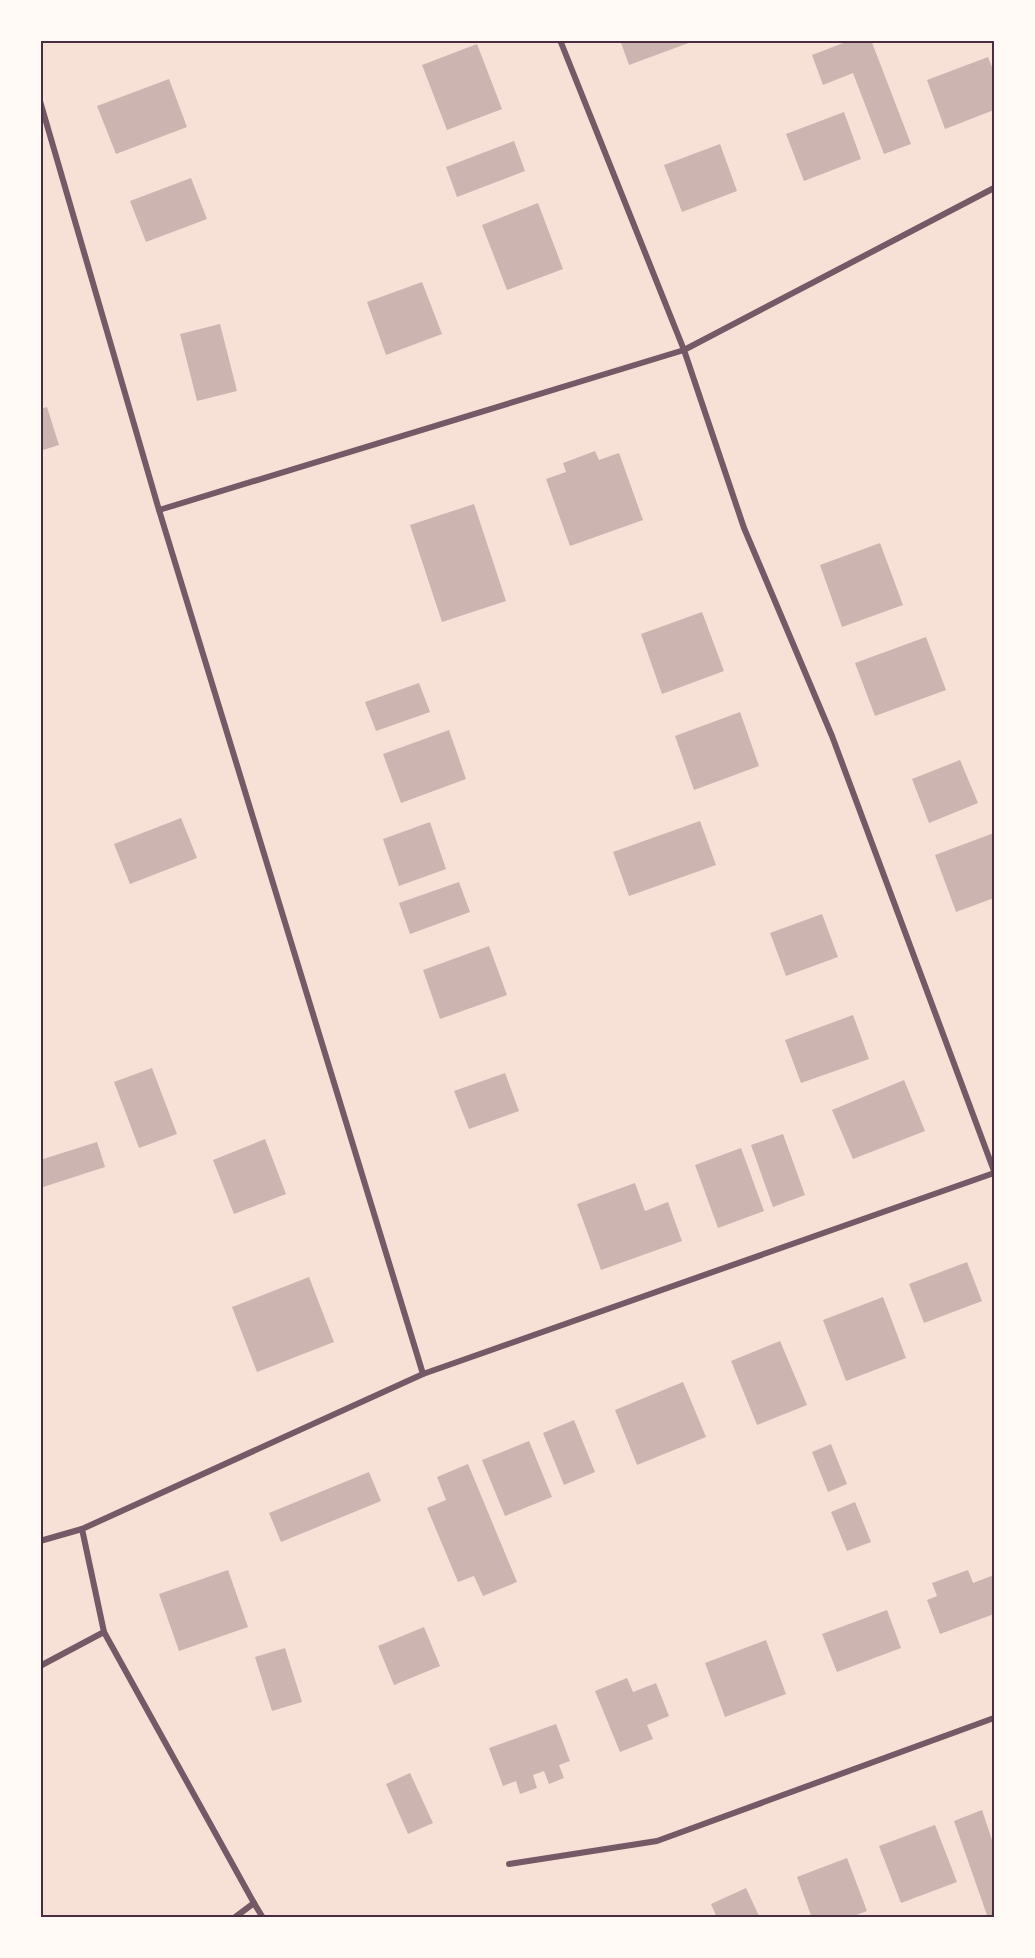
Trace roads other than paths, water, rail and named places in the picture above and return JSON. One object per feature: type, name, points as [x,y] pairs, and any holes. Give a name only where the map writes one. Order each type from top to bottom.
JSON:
[{"type":"street","points":[[40,1541],[82,1529],[423,1374],[994,1172],[832,736],[744,528],[684,350],[560,40]]},
{"type":"street","points":[[40,101],[159,510],[423,1374]]},
{"type":"street","points":[[159,510],[684,350],[994,188]]},
{"type":"street","points":[[82,1529],[104,1632],[263,1917]]},
{"type":"street","points":[[40,1666],[104,1632]]},
{"type":"street","points":[[509,1864],[657,1841],[994,1718]]},
{"type":"street","points":[[234,1917],[254,1903]]}]
